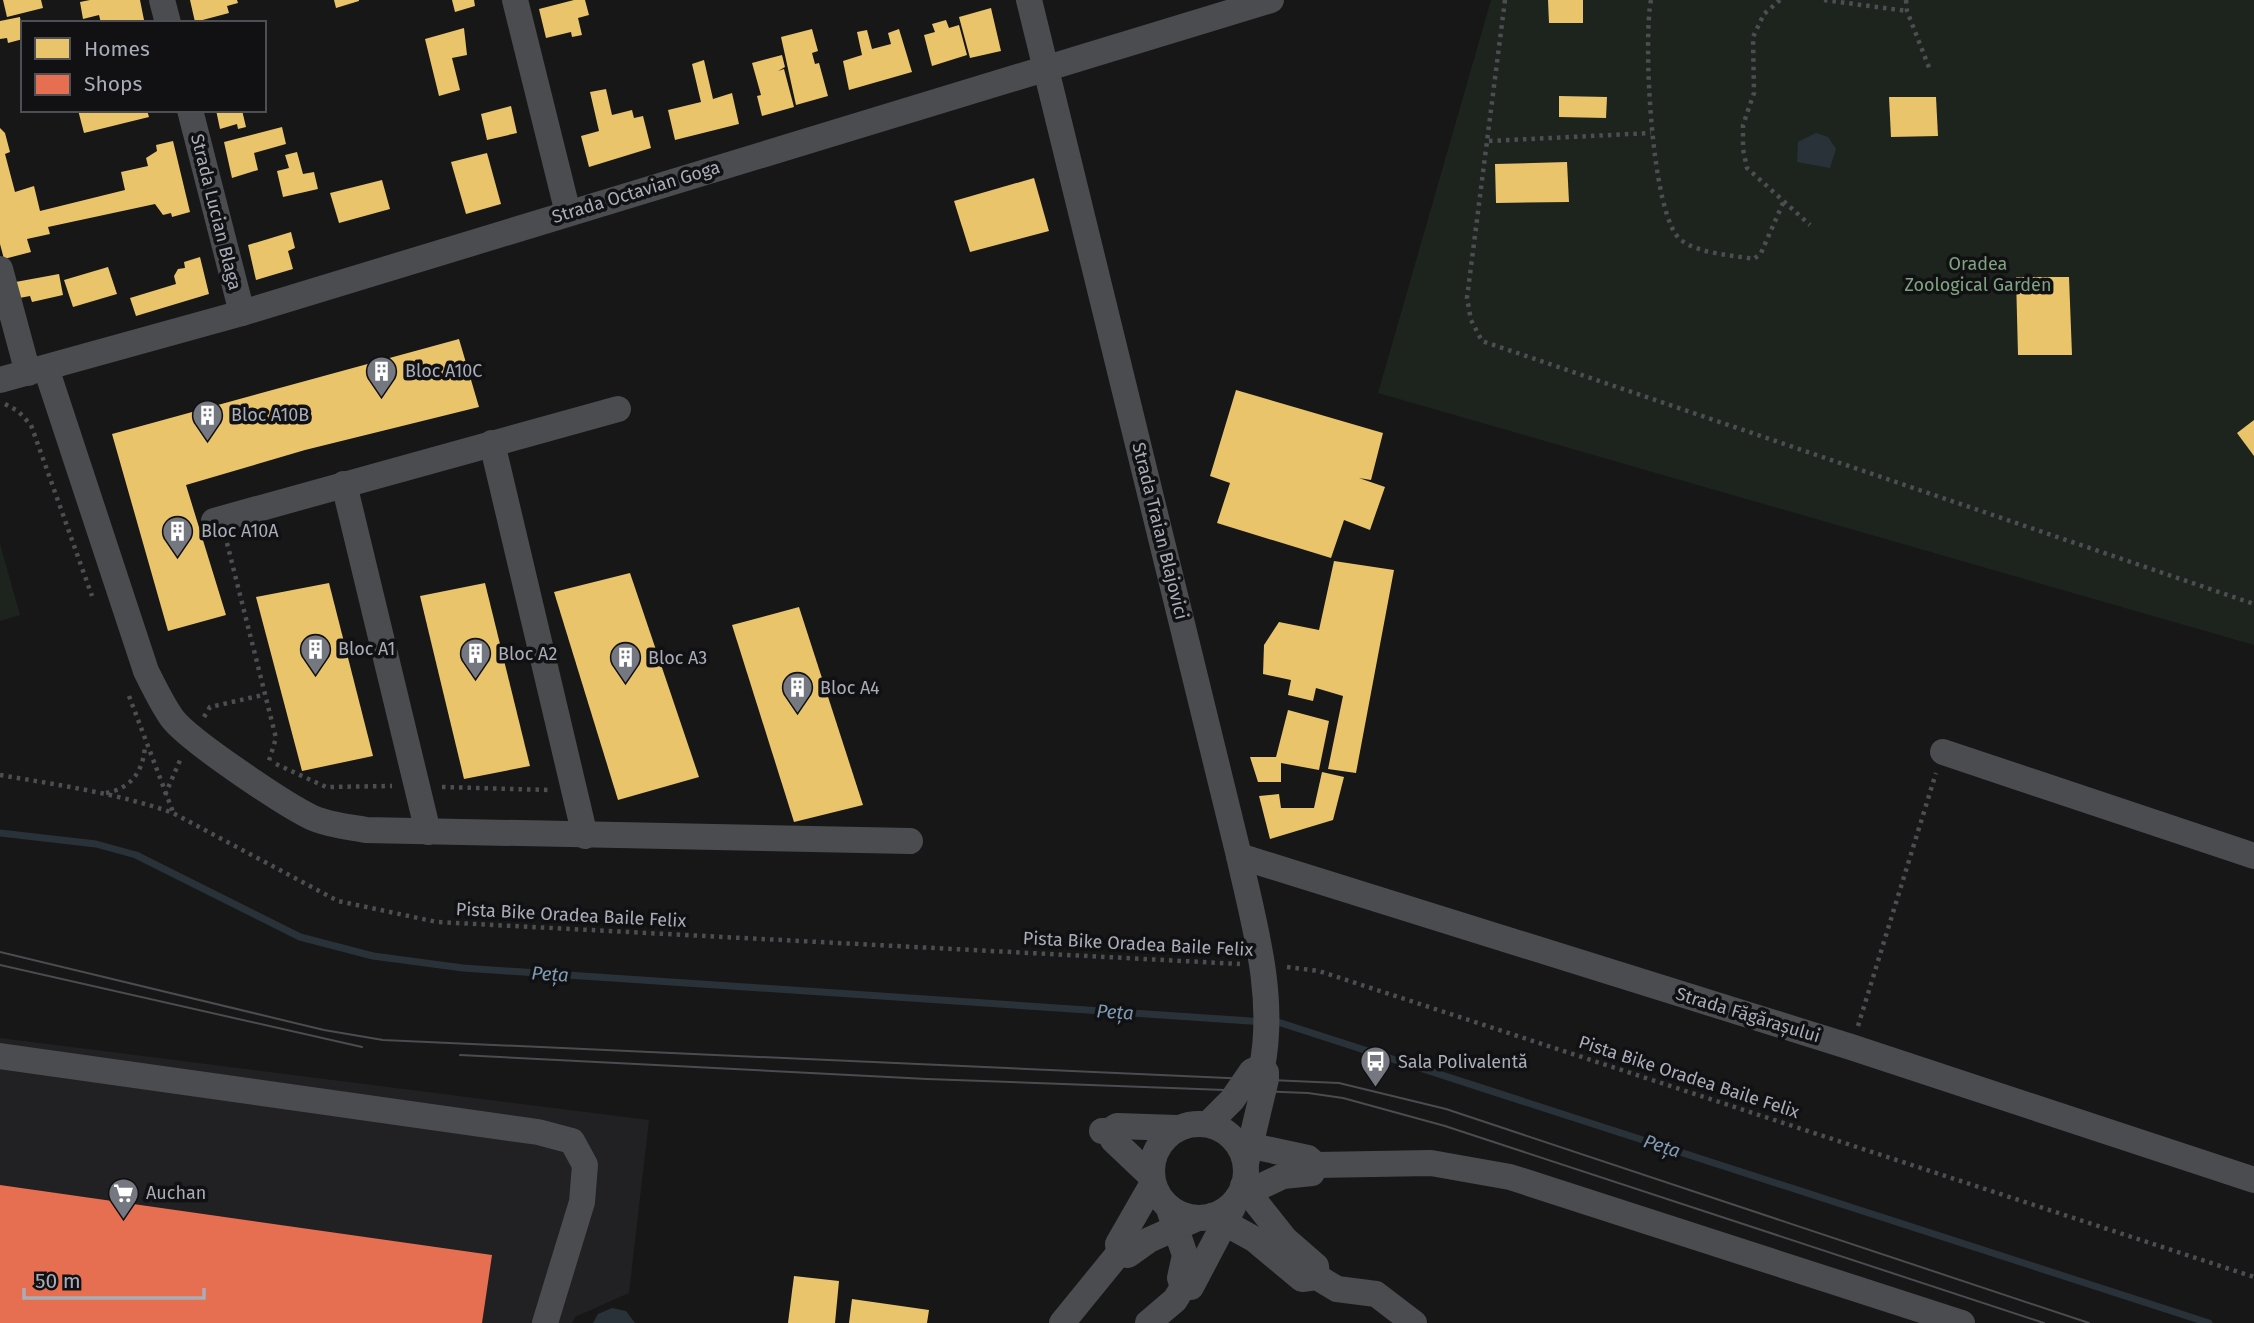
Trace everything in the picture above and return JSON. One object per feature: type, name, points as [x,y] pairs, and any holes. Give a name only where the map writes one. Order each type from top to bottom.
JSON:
[{"type":"street","points":[[162,0],[167,21]]},
{"type":"street","points":[[515,0],[569,213]]},
{"type":"street","name":"Strada Traian Blajovici","points":[[1029,0],[1239,856],[1262,964],[1266,1012],[1262,1063],[1266,1079],[1223,1193]]},
{"type":"street","name":"Strada Octavian Goga","points":[[0,380],[242,313],[1271,0]]},
{"type":"street","name":"Strada Lucian Blaga","points":[[191,112],[242,313]]},
{"type":"street","points":[[0,269],[154,687],[173,720],[261,785],[316,820],[366,830],[910,841]]},
{"type":"street","points":[[218,521],[618,409]]},
{"type":"street","points":[[492,443],[585,836]]},
{"type":"street","points":[[344,484],[428,832]]},
{"type":"street","points":[[1943,752],[2254,856]]},
{"type":"street","name":"Strada Făgărașului","points":[[1239,856],[1851,1047],[2254,1180]]},
{"type":"street","points":[[0,1056],[538,1132],[572,1141],[585,1165],[582,1202],[545,1323]]},
{"type":"street","points":[[1208,1124],[1232,1100],[1252,1070],[1262,1063]]},
{"type":"street","points":[[1183,1287],[1191,1287],[1223,1193],[1224,1131],[1208,1124],[1177,1128],[1117,1126],[1105,1131],[1152,1179],[1223,1193],[1316,1266],[1318,1277]]},
{"type":"street","points":[[1062,1323],[1119,1253],[1118,1244],[1152,1179],[1154,1153],[1160,1143],[1177,1128]]},
{"type":"street","points":[[1119,1253],[1128,1255],[1223,1193],[1308,1158],[1316,1165],[1431,1163],[1510,1177],[1962,1323]]},
{"type":"street","points":[[1183,1287],[1180,1278],[1185,1255],[1223,1193],[1283,1176],[1312,1172],[1316,1165]]},
{"type":"street","points":[[1223,1193],[1254,1239],[1302,1279],[1318,1277],[1337,1289],[1376,1294],[1414,1323]]},
{"type":"street","points":[[1148,1323],[1175,1300],[1183,1287]]},
{"type":"path","points":[[1505,0],[1467,298],[1471,320],[1482,341],[2254,604]]},
{"type":"path","points":[[1651,0],[1648,30],[1651,133],[1669,223],[1681,240],[1703,249],[1754,259],[1761,253],[1783,202]]},
{"type":"path","points":[[1780,0],[1764,14],[1753,37],[1754,93],[1742,125],[1742,149],[1747,168],[1810,225]]},
{"type":"path","points":[[1824,0],[1907,11]]},
{"type":"path","points":[[1906,0],[1907,11],[1930,70]]},
{"type":"path","points":[[1489,141],[1651,133]]},
{"type":"path","points":[[0,405],[18,411],[31,425],[95,604]]},
{"type":"path","points":[[218,521],[276,738],[261,785]]},
{"type":"path","points":[[127,693],[173,813]]},
{"type":"path","points":[[105,793],[129,785],[137,775],[146,744]]},
{"type":"path","points":[[1851,1047],[1943,752]]},
{"type":"path","name":"Pista Bike Oradea Baile Felix","points":[[0,775],[105,793],[173,813],[338,901],[437,922],[1262,964],[1319,971],[2254,1278]]},
{"type":"shaded area","points":[[1816,133],[1828,137],[1836,149],[1830,168],[1797,162],[1798,142]]},
{"type":"shaded area","points":[[0,1038],[649,1120],[629,1293],[575,1317],[572,1323],[0,1323]]},
{"type":"shaded area","points":[[612,1308],[626,1311],[635,1323],[593,1323],[598,1314]]},
{"type":"green space","name":"Oradea Zoological Garden","points":[[1491,0],[2254,0],[2254,645],[1378,393]]},
{"type":"green space","points":[[0,544],[20,615],[0,621]]},
{"type":"building: Homes","points":[[3,0],[41,0],[43,8],[7,17]]},
{"type":"building: Homes","points":[[140,0],[144,20],[100,21],[99,15],[83,19],[80,2]]},
{"type":"building: Homes","points":[[190,0],[237,0],[238,3],[227,6],[229,13],[195,21]]},
{"type":"building: Homes","points":[[334,0],[359,0],[359,1],[336,8]]},
{"type":"building: Homes","points":[[452,0],[474,0],[475,6],[455,12]]},
{"type":"building: Homes","points":[[574,0],[585,0],[589,15],[578,18],[582,35],[572,37],[571,32],[546,38],[539,9]]},
{"type":"building: Homes","points":[[1548,0],[1583,0],[1583,23],[1549,23]]},
{"type":"building: Homes","points":[[991,8],[1001,51],[970,58],[959,17]]},
{"type":"building: Homes","points":[[20,17],[21,40],[8,43],[7,38],[0,39],[0,21]]},
{"type":"building: Homes","points":[[946,20],[949,28],[959,25],[967,55],[932,66],[924,35],[935,32],[932,24]]},
{"type":"building: Homes","points":[[464,28],[467,55],[452,58],[460,90],[439,96],[425,39]]},
{"type":"building: Homes","points":[[812,29],[818,51],[812,53],[815,64],[819,63],[828,96],[796,105],[781,37]]},
{"type":"building: Homes","points":[[899,29],[912,72],[849,90],[843,61],[862,55],[857,32],[867,30],[872,49],[891,44],[888,33]]},
{"type":"building: Homes","points":[[782,55],[785,67],[778,71],[784,69],[794,107],[762,116],[757,96],[761,95],[752,63]]},
{"type":"building: Homes","points":[[704,60],[713,99],[732,93],[739,124],[675,140],[668,110],[701,102],[692,64]]},
{"type":"building: Homes","points":[[606,89],[612,115],[632,110],[634,118],[643,116],[651,148],[589,167],[581,136],[599,131],[590,92]]},
{"type":"building: Homes","points":[[1559,96],[1607,97],[1606,118],[1559,117]]},
{"type":"building: Homes","points":[[1889,97],[1936,97],[1938,136],[1891,137]]},
{"type":"building: Homes","points":[[511,106],[517,133],[487,140],[481,114]]},
{"type":"building: Homes","points":[[79,112],[148,112],[149,117],[84,133]]},
{"type":"building: Homes","points":[[216,112],[242,112],[246,127],[238,129],[237,124],[220,129]]},
{"type":"building: Homes","points":[[282,127],[286,144],[254,153],[258,170],[232,178],[224,142]]},
{"type":"building: Homes","points":[[0,128],[5,133],[10,152],[5,154],[15,192],[34,186],[40,211],[125,190],[121,172],[148,166],[146,158],[157,151],[156,145],[173,141],[190,212],[172,217],[171,213],[163,215],[155,204],[48,227],[50,234],[27,239],[31,252],[4,259],[0,244]]},
{"type":"building: Homes","points":[[297,152],[303,174],[314,172],[318,189],[283,197],[277,171],[289,168],[285,155]]},
{"type":"building: Homes","points":[[487,153],[501,204],[466,214],[451,162]]},
{"type":"building: Homes","points":[[1567,162],[1569,202],[1496,203],[1495,164]]},
{"type":"building: Homes","points":[[1034,178],[1049,231],[970,252],[954,201]]},
{"type":"building: Homes","points":[[382,180],[390,209],[339,223],[330,193]]},
{"type":"building: Homes","points":[[291,232],[295,248],[288,251],[293,269],[256,280],[248,245]]},
{"type":"building: Homes","points":[[200,257],[209,294],[136,316],[130,298],[176,284],[174,276],[178,269],[185,268],[184,262]]},
{"type":"building: Homes","points":[[108,267],[117,294],[73,307],[64,280]]},
{"type":"building: Homes","points":[[59,274],[63,295],[32,302],[30,296],[14,299],[10,283]]},
{"type":"building: Homes","points":[[2016,277],[2069,277],[2072,355],[2018,355]]},
{"type":"building: Homes","points":[[459,339],[479,407],[305,450],[186,485],[226,615],[168,631],[112,434]]},
{"type":"building: Homes","points":[[1236,390],[1383,433],[1371,480],[1359,478],[1385,487],[1370,530],[1344,520],[1331,558],[1217,523],[1230,483],[1210,476]]},
{"type":"building: Homes","points":[[2254,420],[2254,456],[2237,433]]},
{"type":"building: Homes","points":[[1334,561],[1394,570],[1356,773],[1328,769],[1343,696],[1316,688],[1313,701],[1288,695],[1291,680],[1263,674],[1264,645],[1279,622],[1319,630]]},
{"type":"building: Homes","name":"Bloc A3","points":[[630,573],[699,777],[618,800],[554,592]]},
{"type":"building: Homes","name":"Bloc A1","points":[[329,583],[373,756],[302,771],[256,597]]},
{"type":"building: Homes","name":"Bloc A2","points":[[485,583],[530,766],[464,779],[420,596]]},
{"type":"building: Homes","name":"Bloc A4","points":[[799,607],[863,805],[794,822],[732,625]]},
{"type":"building: Homes","points":[[1288,710],[1329,721],[1319,770],[1281,763],[1281,782],[1258,782],[1250,757],[1276,757]]},
{"type":"building: Homes","points":[[1322,772],[1344,777],[1333,820],[1270,839],[1259,796],[1279,794],[1281,808],[1314,808]]},
{"type":"building: Homes","points":[[794,1276],[839,1281],[835,1323],[788,1323]]},
{"type":"building: Homes","points":[[852,1299],[929,1310],[927,1323],[849,1323]]},
{"type":"building: Shops","name":"Auchan","points":[[0,1185],[492,1255],[482,1323],[0,1323]]},
{"type":"waterway","name":"Peța","points":[[0,833],[96,844],[136,855],[300,937],[373,956],[463,968],[1281,1023],[2209,1323]]},
{"type":"tram line","points":[[0,952],[324,1030],[383,1040],[1339,1083],[1446,1109],[2089,1323]]},
{"type":"tram line","points":[[0,965],[362,1047]]},
{"type":"tram line","points":[[460,1055],[927,1079],[1308,1093],[1343,1098],[1445,1126],[2044,1323]]},
{"type":"place","name":"Bloc A10C","points":[[382,398]]},
{"type":"place","name":"Bloc A10B","points":[[208,442]]},
{"type":"place","name":"Bloc A10A","points":[[178,558]]},
{"type":"place","name":"Bloc A1","points":[[315,676]]},
{"type":"place","name":"Bloc A2","points":[[475,681]]},
{"type":"place","name":"Bloc A3","points":[[625,685]]},
{"type":"place","name":"Bloc A4","points":[[797,715]]},
{"type":"place","name":"Sala Polivalentă","points":[[1375,1089]]},
{"type":"place","name":"Auchan","points":[[123,1220]]}]
